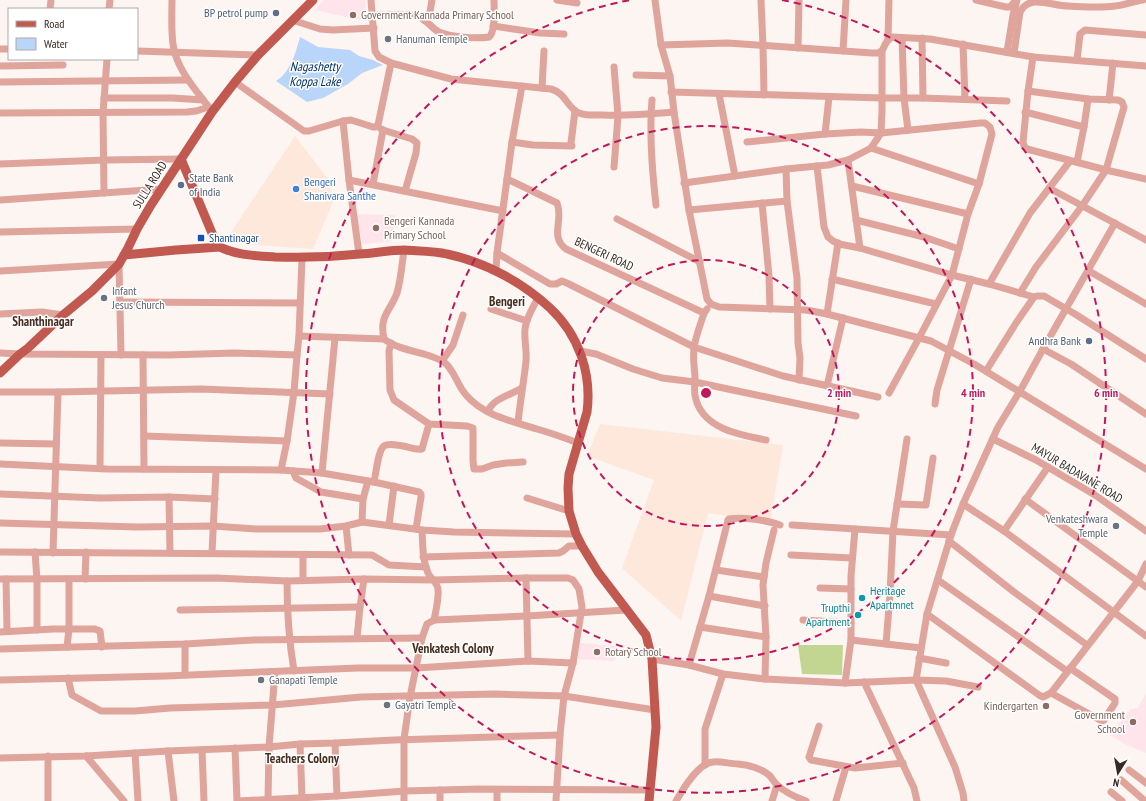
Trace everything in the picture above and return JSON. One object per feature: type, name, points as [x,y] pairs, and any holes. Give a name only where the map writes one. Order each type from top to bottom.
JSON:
[{"type":"main road","name":"SULLA ROAD","points":[[0,373],[63,315],[92,291],[121,260],[151,204],[181,159],[210,110],[258,55],[313,0]]},
{"type":"main road","points":[[181,159],[217,245],[225,250],[252,255],[302,258],[404,250],[446,254],[496,270],[538,298],[558,316],[572,335],[580,351],[588,382],[588,403],[587,412],[568,480],[569,511],[576,534],[598,572],[646,635],[652,659],[656,727],[649,801]]},
{"type":"main road","points":[[121,260],[176,250],[220,247]]},
{"type":"street","points":[[172,0],[173,44],[179,66],[210,110]]},
{"type":"street","points":[[371,0],[375,51],[379,57],[391,63],[451,79],[542,88],[556,91],[565,98],[575,111],[583,114],[618,116],[674,112]]},
{"type":"street","points":[[424,20],[430,12],[432,0]]},
{"type":"street","points":[[372,15],[411,15],[421,17],[439,32],[456,36],[489,37],[492,34],[494,0]]},
{"type":"street","points":[[557,0],[577,3]]},
{"type":"street","points":[[655,0],[661,46],[670,76],[684,183],[707,299],[710,304],[719,307],[806,310],[931,341],[1020,391],[1146,469]]},
{"type":"street","points":[[761,0],[764,96]]},
{"type":"street","points":[[798,48],[799,0]]},
{"type":"street","points":[[843,51],[846,0]]},
{"type":"street","points":[[684,183],[786,169],[828,165],[848,160],[871,148],[881,133],[882,51],[888,39],[889,0]]},
{"type":"street","points":[[976,0],[1006,7],[1010,6],[1017,0]]},
{"type":"street","points":[[1010,53],[1013,15],[1017,0]]},
{"type":"street","points":[[1010,53],[1020,12],[1022,7],[1027,4],[1040,2],[1067,6],[1105,7],[1143,0]]},
{"type":"street","points":[[292,20],[320,29],[333,30],[374,28]]},
{"type":"street","points":[[493,26],[540,33],[564,34]]},
{"type":"street","points":[[1077,60],[1080,34],[1085,30],[1146,35]]},
{"type":"street","points":[[888,39],[892,37],[922,38],[1033,57],[1146,66]]},
{"type":"street","points":[[902,38],[904,98],[908,130]]},
{"type":"street","points":[[922,38],[923,98]]},
{"type":"street","points":[[661,46],[728,43],[872,54],[882,51]]},
{"type":"street","points":[[963,44],[965,99]]},
{"type":"street","points":[[138,51],[258,55]]},
{"type":"street","points":[[542,88],[544,51]]},
{"type":"street","points":[[1033,57],[1025,112],[1024,146],[1027,149],[1146,179]]},
{"type":"street","points":[[104,193],[105,160],[103,113],[107,60]]},
{"type":"street","points":[[373,184],[380,128],[378,124],[391,63]]},
{"type":"street","points":[[1109,100],[1113,63]]},
{"type":"street","points":[[0,66],[63,65]]},
{"type":"street","points":[[614,67],[618,116],[614,167]]},
{"type":"street","points":[[636,75],[670,76]]},
{"type":"street","points":[[0,82],[188,80]]},
{"type":"street","points":[[235,82],[304,131],[351,120],[412,139],[417,143],[416,153],[405,192]]},
{"type":"street","points":[[496,270],[512,142],[522,86]]},
{"type":"street","points":[[1020,293],[1036,267],[1082,206],[1106,170],[1124,107],[1122,102],[1028,91]]},
{"type":"street","points":[[671,92],[764,96],[923,98],[1007,101]]},
{"type":"street","points":[[719,94],[735,176]]},
{"type":"street","points":[[825,134],[830,97]]},
{"type":"street","points":[[104,98],[173,98],[203,100]]},
{"type":"street","points":[[989,284],[1030,213],[1049,188],[1074,161],[1084,128],[1088,99]]},
{"type":"street","points":[[652,100],[652,168],[656,204]]},
{"type":"street","points":[[0,113],[187,112],[210,110]]},
{"type":"street","points":[[512,142],[548,146],[572,145],[575,111]]},
{"type":"street","points":[[1025,112],[1084,128]]},
{"type":"street","points":[[343,121],[348,180],[359,254]]},
{"type":"street","points":[[747,142],[825,134],[861,132],[881,133],[980,123],[989,125],[992,134],[979,184],[968,214],[953,275],[889,393]]},
{"type":"street","points":[[871,148],[979,184]]},
{"type":"street","points":[[0,164],[181,159]]},
{"type":"street","points":[[848,160],[860,248]]},
{"type":"street","points":[[817,166],[824,227],[828,237],[838,243],[1034,297],[1044,296],[1146,359]]},
{"type":"street","points":[[786,169],[787,201],[797,278],[798,343],[800,358],[799,380]]},
{"type":"street","name":"BENGERI ROAD","points":[[507,179],[557,203],[560,214],[557,236],[558,241],[566,249],[704,313]]},
{"type":"street","points":[[348,180],[503,212]]},
{"type":"street","points":[[852,186],[968,214]]},
{"type":"street","points":[[0,200],[162,188]]},
{"type":"street","points":[[1049,188],[1146,240]]},
{"type":"street","points":[[689,210],[787,201]]},
{"type":"street","points":[[762,204],[769,276],[770,309]]},
{"type":"street","points":[[616,219],[700,262]]},
{"type":"street","points":[[856,220],[924,237],[959,249]]},
{"type":"street","points":[[921,659],[921,648],[926,614],[938,580],[950,538],[963,504],[998,427],[1089,271],[1115,223]]},
{"type":"street","points":[[0,232],[137,229]]},
{"type":"street","points":[[827,314],[838,243]]},
{"type":"street","points":[[384,339],[382,332],[383,319],[396,294],[400,279],[404,250]]},
{"type":"street","points":[[497,253],[550,284],[562,281],[569,284],[694,348],[783,376],[878,397]]},
{"type":"street","points":[[281,470],[294,392],[299,336],[302,258]]},
{"type":"street","points":[[0,270],[121,260],[121,355]]},
{"type":"street","points":[[1089,271],[1146,304]]},
{"type":"street","points":[[832,279],[936,304]]},
{"type":"street","points":[[935,404],[937,390],[969,279]]},
{"type":"street","points":[[986,371],[1034,297]]},
{"type":"street","points":[[518,423],[526,359],[525,332],[530,313],[538,298]]},
{"type":"street","points":[[120,302],[300,303]]},
{"type":"street","points":[[710,304],[704,313],[694,348],[695,395],[698,406],[704,415],[716,425],[736,434],[766,440]]},
{"type":"street","points":[[491,309],[527,321]]},
{"type":"street","points":[[0,314],[42,312],[63,315]]},
{"type":"street","points":[[442,361],[453,345],[463,315]]},
{"type":"street","points":[[828,386],[843,318]]},
{"type":"street","points":[[299,336],[384,339],[391,344],[438,359],[442,361],[450,370],[466,395],[487,411],[499,418],[578,442]]},
{"type":"street","points":[[322,473],[335,338]]},
{"type":"street","points":[[391,344],[389,351],[390,390],[391,396],[394,400],[429,424],[467,426],[474,428],[474,469],[482,469],[493,465],[506,463],[523,462]]},
{"type":"street","points":[[1043,349],[1071,364],[1146,414]]},
{"type":"street","points":[[580,351],[596,354],[638,371],[662,378],[695,382],[856,416]]},
{"type":"street","points":[[0,352],[20,354],[102,355],[235,353],[297,355]]},
{"type":"street","points":[[100,468],[102,355]]},
{"type":"street","points":[[144,355],[144,469]]},
{"type":"street","points":[[487,411],[498,400],[513,394],[522,388]]},
{"type":"street","points":[[0,392],[202,389],[330,394]]},
{"type":"street","points":[[53,553],[58,392]]},
{"type":"street","points":[[362,522],[363,499],[384,446],[388,444],[418,450],[422,449],[429,424]]},
{"type":"street","points":[[144,436],[287,441]]},
{"type":"street","points":[[886,644],[893,531],[907,439]]},
{"type":"street","name":"MAYUR BADAVANE ROAD","points":[[993,439],[1048,467],[1096,494],[1146,531]]},
{"type":"street","points":[[0,443],[56,444]]},
{"type":"street","points":[[897,504],[926,505],[933,458]]},
{"type":"street","points":[[0,464],[144,469],[281,470],[322,473],[416,491],[420,493],[421,497],[419,529],[423,557],[429,576],[438,586],[438,602],[434,620]]},
{"type":"street","points":[[1004,532],[1048,467]]},
{"type":"street","points":[[212,553],[212,526],[216,470]]},
{"type":"street","points":[[293,471],[296,478],[321,492],[363,499]]},
{"type":"street","points":[[389,525],[394,486]]},
{"type":"street","points":[[0,494],[100,498],[215,499]]},
{"type":"street","points":[[169,498],[170,553]]},
{"type":"street","points":[[526,498],[569,511]]},
{"type":"street","points":[[1026,499],[1146,587]]},
{"type":"street","points":[[963,504],[1004,532],[1146,636]]},
{"type":"street","points":[[689,665],[729,519],[736,518],[771,521],[780,524]]},
{"type":"street","points":[[0,523],[137,527],[212,526],[320,529],[346,526],[362,522],[419,529],[468,532],[576,534]]},
{"type":"street","points":[[792,525],[893,531],[950,538],[1014,592],[1087,645]]},
{"type":"street","points":[[346,526],[349,555]]},
{"type":"street","points":[[845,683],[851,640],[852,558],[855,529]]},
{"type":"street","points":[[765,679],[766,637],[763,585],[766,563],[774,530]]},
{"type":"street","points":[[423,557],[559,553],[569,546],[582,546]]},
{"type":"street","points":[[0,552],[372,555],[389,565],[426,567]]},
{"type":"street","points":[[35,552],[37,580],[37,630]]},
{"type":"street","points":[[85,579],[86,552]]},
{"type":"street","points":[[303,555],[303,580]]},
{"type":"street","points":[[790,555],[852,558]]},
{"type":"street","points":[[926,614],[1043,697],[1051,693],[1114,612],[1138,581],[1146,564]]},
{"type":"street","points":[[716,570],[764,577]]},
{"type":"street","points":[[102,647],[101,634],[95,629],[4,632],[3,579],[216,578],[287,581],[568,578],[573,580],[579,589],[582,607],[574,663],[564,696],[556,801]]},
{"type":"street","points":[[526,578],[528,662]]},
{"type":"street","points":[[67,647],[69,629],[69,579]]},
{"type":"street","points":[[357,638],[364,579]]},
{"type":"street","points":[[938,580],[1115,699],[1116,703],[1102,721],[1051,693]]},
{"type":"street","points":[[287,581],[289,640],[294,671]]},
{"type":"street","points":[[820,588],[851,589]]},
{"type":"street","points":[[709,596],[765,606]]},
{"type":"street","points":[[180,610],[360,607]]},
{"type":"street","points":[[404,801],[404,739],[410,697],[422,638],[427,624],[434,620],[626,610]]},
{"type":"street","points":[[803,620],[851,623]]},
{"type":"street","points":[[700,627],[766,637]]},
{"type":"street","points":[[924,629],[928,631],[916,680],[956,766],[964,801]]},
{"type":"street","points":[[0,649],[357,638],[422,638]]},
{"type":"street","points":[[851,640],[921,648]]},
{"type":"street","points":[[185,644],[185,675]]},
{"type":"street","points":[[652,659],[689,665],[723,674],[765,679],[845,683],[916,680],[946,681],[978,687]]},
{"type":"street","points":[[921,659],[946,663]]},
{"type":"street","points":[[0,680],[275,672],[358,668],[416,668],[528,662],[574,663]]},
{"type":"street","points":[[268,800],[269,747],[275,672]]},
{"type":"street","points":[[705,764],[705,729],[723,674]]},
{"type":"street","points":[[68,678],[72,695],[101,711],[273,705],[361,697],[494,694],[564,696],[655,710]]},
{"type":"street","points":[[864,682],[903,763],[914,788],[917,801]]},
{"type":"street","points":[[819,726],[810,759],[811,760],[856,768],[903,763]]},
{"type":"street","points":[[0,758],[86,756],[404,739],[560,735]]},
{"type":"street","points":[[335,743],[337,796]]},
{"type":"street","points":[[300,744],[302,798]]},
{"type":"street","points":[[235,748],[237,801],[302,798],[316,799],[405,791],[440,790],[650,790]]},
{"type":"street","points":[[202,750],[204,801]]},
{"type":"street","points":[[168,751],[174,801]]},
{"type":"street","points":[[136,753],[138,801]]},
{"type":"street","points":[[48,756],[48,801]]},
{"type":"street","points":[[86,756],[124,801]]},
{"type":"street","points":[[676,801],[688,781],[705,764],[712,762],[757,768],[770,776],[777,784],[793,796],[806,801]]},
{"type":"street","points":[[836,801],[846,767]]},
{"type":"street","points":[[1129,770],[1146,783]]},
{"type":"street","points":[[1121,780],[1145,801]]},
{"type":"street","points":[[772,801],[777,784]]},
{"type":"street","points":[[440,790],[440,801]]},
{"type":"street","points":[[497,790],[497,801]]},
{"type":"street","points":[[1111,792],[1122,801]]},
{"type":"shaded area","name":"Government Kannada Primary School","points":[[324,0],[365,0],[366,21],[314,10]]},
{"type":"shaded area","name":"Bengeri Shanivara Santhe","points":[[295,136],[328,179],[334,199],[313,249],[245,244],[229,235]]},
{"type":"shaded area","name":"Bengeri Kannada Primary School","points":[[355,214],[395,215],[392,241],[363,244]]},
{"type":"shaded area","points":[[600,424],[783,445],[770,523],[708,513],[681,621],[622,568],[654,480],[587,456]]},
{"type":"shaded area","name":"Rotary School","points":[[580,643],[615,646],[615,661],[576,659]]},
{"type":"shaded area","name":"Government School","points":[[1146,693],[1146,753],[1109,735],[1131,709],[1138,708]]},
{"type":"green space","points":[[798,645],[843,645],[842,675],[802,674]]},
{"type":"water","name":"Nagashetty Koppa Lake","points":[[300,37],[318,47],[350,50],[359,56],[383,65],[362,73],[348,84],[323,98],[307,102],[276,81],[289,68]]},
{"type":"place","name":"BP petrol pump","points":[[276,13]]},
{"type":"place","name":"Government Kannada Primary School","points":[[353,15]]},
{"type":"place","name":"Hanuman Temple","points":[[388,39]]},
{"type":"place","name":"State Bank of India","points":[[181,185]]},
{"type":"place","name":"Bengeri Shanivara Santhe","points":[[296,189]]},
{"type":"place","name":"Bengeri Kannada Primary School","points":[[376,228]]},
{"type":"place","name":"Shantinagar","points":[[201,238]]},
{"type":"place","name":"Infant Jesus Church","points":[[104,298]]},
{"type":"place","name":"Andhra Bank","points":[[1089,341]]},
{"type":"place","name":"Venkateshwara Temple","points":[[1116,526]]},
{"type":"place","name":"Heritage Apartmnet","points":[[862,598]]},
{"type":"place","name":"Trupthi Apartment","points":[[858,615]]},
{"type":"place","name":"Rotary School","points":[[597,652]]},
{"type":"place","name":"Ganapati Temple","points":[[261,680]]},
{"type":"place","name":"Gayatri Temple","points":[[387,705]]},
{"type":"place","name":"Kindergarten","points":[[1046,706]]},
{"type":"place","name":"Government School","points":[[1133,722]]},
{"type":"district","name":"Bengeri","points":[[507,301]]},
{"type":"district","name":"Shanthinagar","points":[[43,321]]},
{"type":"district","name":"Venkatesh Colony","points":[[453,648]]},
{"type":"district","name":"Teachers Colony","points":[[302,758]]}]
